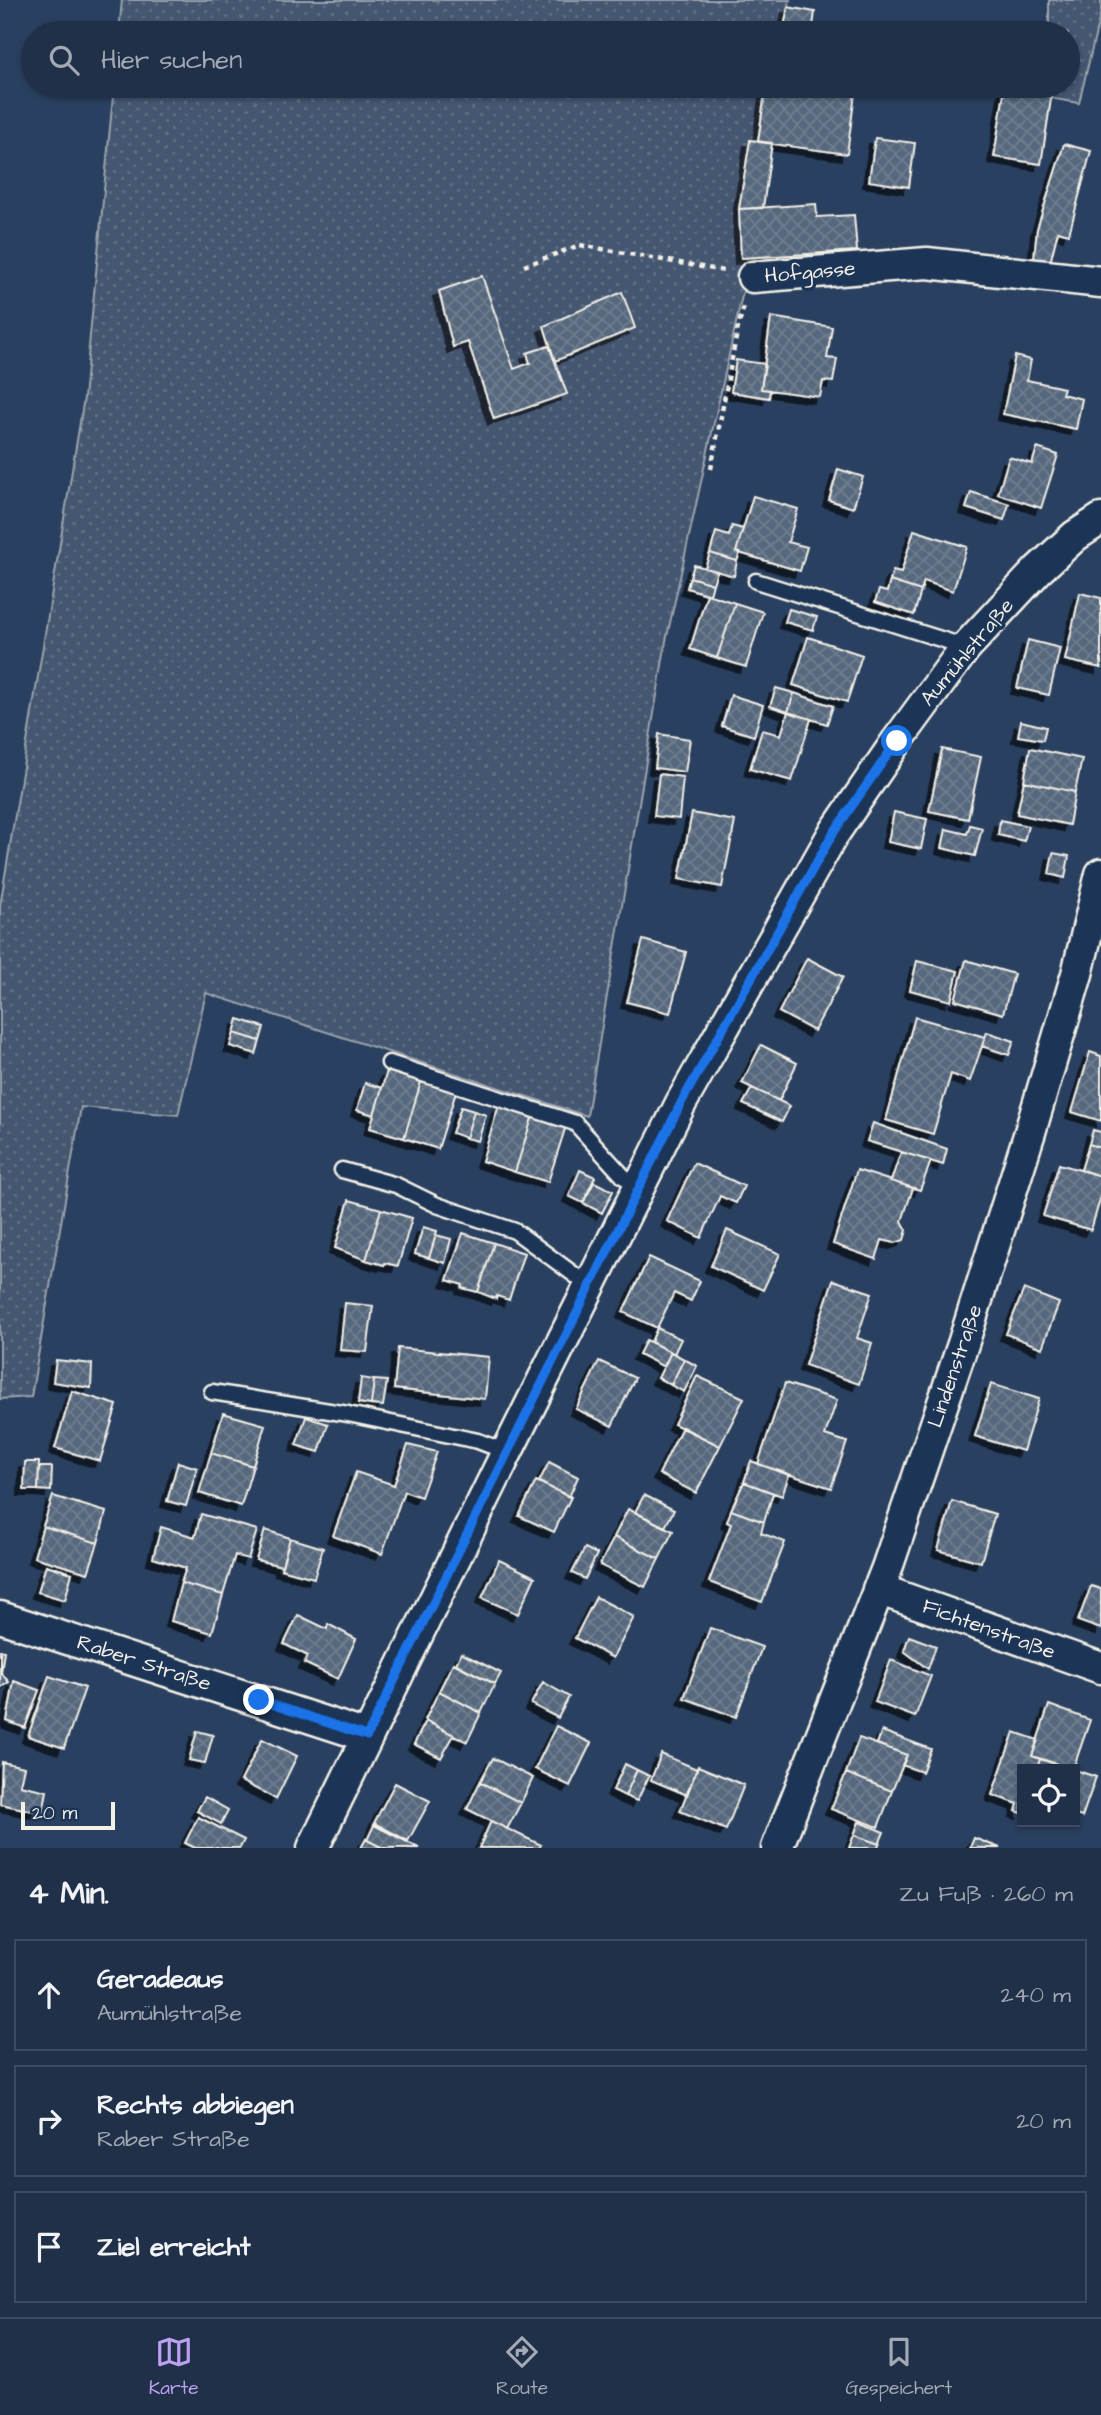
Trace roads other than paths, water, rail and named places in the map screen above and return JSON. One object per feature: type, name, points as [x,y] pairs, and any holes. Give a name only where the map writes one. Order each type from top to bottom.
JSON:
[{"type":"street","name":"Hofgasse","points":[[753,277],[927,262],[1101,282]]},
{"type":"street","name":"Aumühlstraße","points":[[313,1848],[681,1103],[832,835],[966,648],[1038,570],[1075,536],[1101,519]]},
{"type":"street","name":"Lindenstraße","points":[[777,1848],[878,1589],[964,1341],[1009,1200],[1099,893]]},
{"type":"street","name":"Fichtenstraße","points":[[878,1589],[1101,1668]]},
{"type":"street","name":"Raber Straße","points":[[0,1617],[367,1736]]},
{"type":"lane","points":[[756,581],[966,648]]},
{"type":"lane","points":[[389,1063],[575,1123],[624,1177],[639,1185]]},
{"type":"lane","points":[[342,1170],[396,1185],[437,1205],[514,1231],[591,1287]]},
{"type":"lane","points":[[212,1392],[348,1413],[478,1441],[507,1452]]}]
